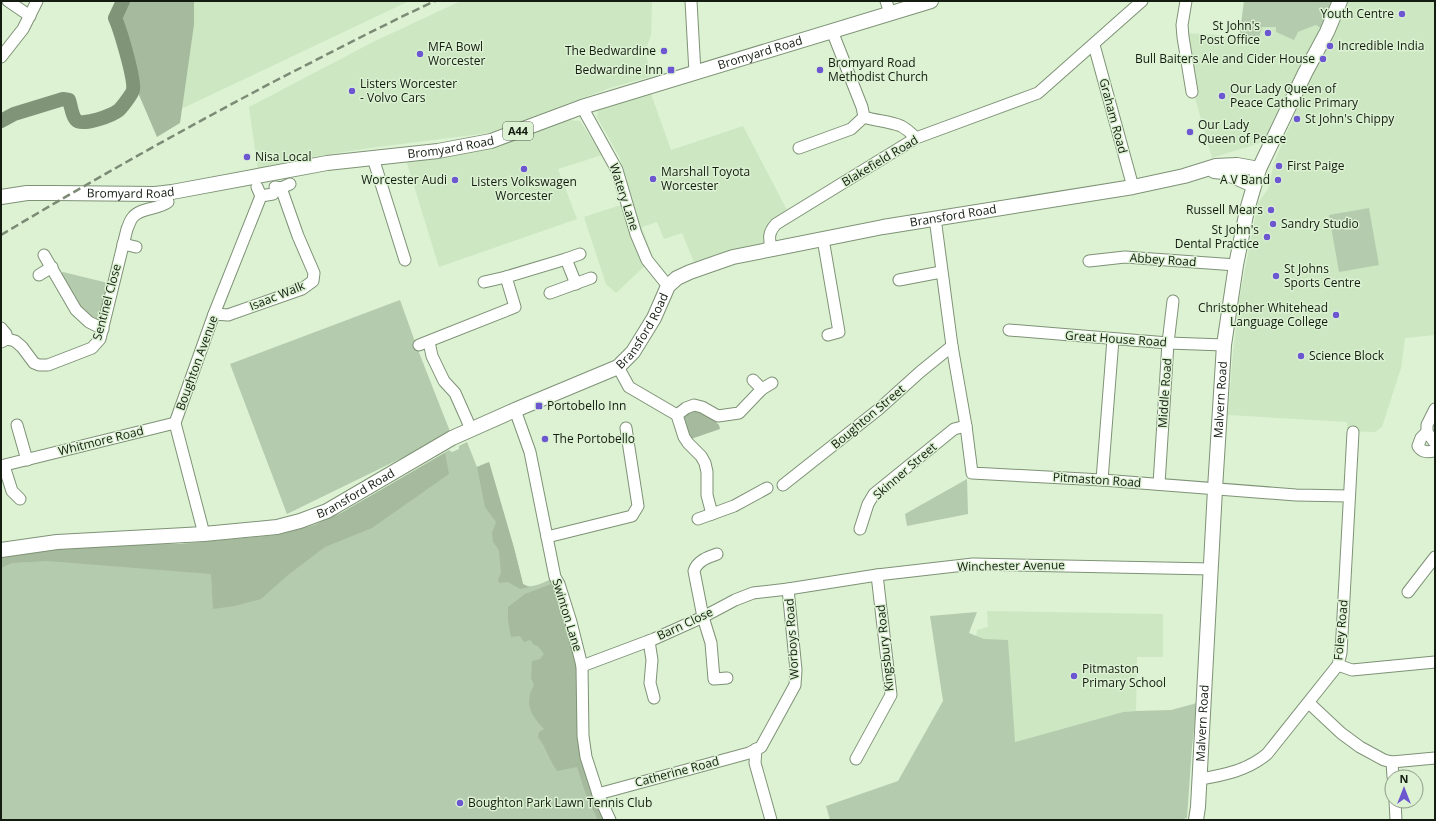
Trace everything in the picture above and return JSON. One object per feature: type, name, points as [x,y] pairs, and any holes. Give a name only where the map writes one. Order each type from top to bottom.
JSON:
[{"type":"main road","name":"Bromyard Road","points":[[1,197],[27,193],[156,194],[170,198],[328,163],[438,151],[491,141],[582,107],[832,31],[888,7],[931,1]]},
{"type":"main road","name":"Malvern Road","points":[[1196,820],[1200,779],[1224,345],[1236,265],[1247,210],[1259,168],[1340,1]]},
{"type":"main road","name":"Bransford Road","points":[[1,550],[57,542],[204,534],[277,527],[300,521],[327,511],[452,438],[618,367],[634,352],[654,318],[668,286],[678,278],[711,263],[771,248],[935,218],[1133,187],[1184,176],[1216,166],[1237,165],[1259,168]]},
{"type":"main road","name":"Bransford Road","points":[[1204,170],[1224,172],[1254,185]]},
{"type":"street","points":[[8,1],[30,16]]},
{"type":"street","points":[[1,57],[23,30],[37,1]]},
{"type":"street","points":[[691,1],[695,73]]},
{"type":"street","points":[[1094,45],[1142,1]]},
{"type":"street","points":[[1186,1],[1182,25],[1192,92]]},
{"type":"street","points":[[832,31],[862,107],[864,117]]},
{"type":"street","name":"Blakefield Road","points":[[771,248],[769,236],[771,230],[776,224],[916,138],[1038,93],[1094,45]]},
{"type":"street","name":"Graham Road","points":[[1094,45],[1133,187]]},
{"type":"street","name":"Watery Lane","points":[[582,107],[617,170],[636,234],[647,260],[668,286]]},
{"type":"street","points":[[864,117],[872,120],[887,121],[902,127],[916,138]]},
{"type":"street","points":[[799,148],[851,128],[864,117]]},
{"type":"street","points":[[373,158],[405,260]]},
{"type":"street","name":"Boughton Avenue","points":[[204,534],[175,423],[214,314],[273,190]]},
{"type":"street","name":"Isaac Walk","points":[[214,314],[228,315],[302,288],[313,281],[314,273],[298,236],[273,190]]},
{"type":"street","name":"Sentinel Close","points":[[4,340],[15,341],[22,347],[34,363],[39,365],[48,365],[92,348],[100,339],[123,244],[132,218],[138,213],[157,208],[170,198]]},
{"type":"street","points":[[935,218],[952,346],[966,426]]},
{"type":"street","points":[[823,239],[838,332],[828,335]]},
{"type":"street","points":[[123,244],[136,247]]},
{"type":"street","points":[[484,282],[506,277],[580,254]]},
{"type":"street","points":[[44,255],[76,310],[89,322],[103,329]]},
{"type":"street","name":"Abbey Road","points":[[1089,261],[1125,257],[1236,265]]},
{"type":"street","points":[[566,259],[576,284]]},
{"type":"street","points":[[39,275],[52,267]]},
{"type":"street","points":[[899,280],[941,272]]},
{"type":"street","points":[[471,429],[455,393],[444,381],[432,356],[424,344],[515,307],[506,277]]},
{"type":"street","points":[[550,293],[591,278]]},
{"type":"street","name":"Middle Road","points":[[1158,484],[1168,343],[1173,301]]},
{"type":"street","points":[[1,328],[6,334],[4,340]]},
{"type":"street","name":"Great House Road","points":[[1009,330],[1168,343],[1224,345]]},
{"type":"street","points":[[1102,480],[1113,339]]},
{"type":"street","name":"Boughton Street","points":[[783,485],[879,409],[952,346]]},
{"type":"street","points":[[618,367],[629,387],[677,415],[684,437],[701,456],[705,463],[707,472],[707,496],[712,514]]},
{"type":"street","points":[[754,380],[762,389]]},
{"type":"street","points":[[677,415],[686,408],[694,405],[702,407],[718,416],[739,413],[762,389],[772,383]]},
{"type":"street","points":[[1435,409],[1427,425],[1427,432],[1435,443]]},
{"type":"street","name":"Swinton Lane","points":[[515,410],[530,452],[555,577],[559,584],[569,614],[582,666],[583,736],[586,757],[598,794],[610,820]]},
{"type":"street","name":"Whitmore Road","points":[[20,499],[12,491],[2,466],[175,423]]},
{"type":"street","points":[[17,425],[27,460]]},
{"type":"street","name":"Pitmaston Road","points":[[966,426],[972,473],[1102,480],[1296,495],[1349,496]]},
{"type":"street","name":"Skinner Street","points":[[860,529],[868,504],[874,494],[954,429],[966,426]]},
{"type":"street","points":[[547,537],[632,516],[636,512],[638,506],[626,428]]},
{"type":"street","name":"Foley Road","points":[[1200,779],[1227,775],[1257,762],[1267,754],[1338,665],[1341,653],[1353,432]]},
{"type":"street","points":[[1427,432],[1421,438],[1418,446],[1420,450],[1423,451],[1435,451]]},
{"type":"street","points":[[698,519],[734,506],[763,491],[752,483]]},
{"type":"street","points":[[717,554],[704,559],[694,571],[711,642],[714,679],[727,678]]},
{"type":"street","points":[[1408,592],[1435,557]]},
{"type":"street","name":"Winchester Avenue","points":[[788,589],[876,575],[973,564],[1090,565],[1211,569]]},
{"type":"street","name":"Kingsbury Road","points":[[856,759],[891,695],[876,575]]},
{"type":"street","name":"Barn Close","points":[[582,666],[649,641],[704,617],[735,600],[753,593],[788,589]]},
{"type":"street","name":"Worboys Road","points":[[756,749],[761,747],[795,685],[796,670],[788,589]]},
{"type":"street","points":[[649,641],[652,660],[650,683],[654,698]]},
{"type":"street","points":[[1338,665],[1352,670],[1435,662]]},
{"type":"street","points":[[1309,703],[1341,733],[1360,747],[1384,760],[1392,762],[1435,758]]},
{"type":"street","points":[[756,749],[755,763],[770,820]]},
{"type":"street","name":"Catherine Road","points":[[598,794],[749,753],[756,749]]},
{"type":"street","points":[[1392,762],[1392,769]]},
{"type":"street","points":[[1395,809],[1396,820]]},
{"type":"shaded area","points":[[123,1],[194,1],[194,25],[180,123],[157,137],[133,81],[120,29],[115,18]]},
{"type":"shaded area","points":[[194,1],[409,1],[181,109],[194,25]]},
{"type":"shaded area","points":[[461,1],[652,1],[651,35],[645,52],[652,76],[610,88],[488,133],[318,156],[258,170],[249,107],[375,41]]},
{"type":"shaded area","points":[[1244,1],[1333,1],[1322,29],[1316,25],[1298,32],[1294,40],[1276,32],[1276,27],[1262,27],[1259,37],[1253,44],[1239,39]]},
{"type":"shaded area","points":[[1344,1],[1435,1],[1435,335],[1405,338],[1401,368],[1382,427],[1375,432],[1347,431],[1347,422],[1228,415],[1233,352],[1240,295],[1258,203],[1268,189],[1275,160]]},
{"type":"shaded area","points":[[1316,25],[1322,29],[1263,142],[1212,158],[1194,94],[1186,33],[1218,35],[1239,39],[1253,44],[1262,27],[1276,27],[1298,32]]},
{"type":"shaded area","points":[[651,94],[671,150],[743,126],[787,210],[764,233],[763,244],[694,262],[682,233],[664,239],[657,222],[642,227],[653,258],[616,293],[606,284],[584,217],[633,201],[620,158],[597,117],[598,109]]},
{"type":"shaded area","points":[[570,120],[580,121],[602,155],[558,169],[577,219],[439,267],[406,160],[492,147]]},
{"type":"shaded area","points":[[1369,208],[1379,265],[1339,272],[1329,215]]},
{"type":"shaded area","points":[[63,272],[108,283],[100,319],[96,321],[81,310],[60,274]]},
{"type":"shaded area","points":[[400,300],[451,434],[287,514],[230,364]]},
{"type":"shaded area","points":[[691,410],[703,414],[719,425],[720,429],[691,439],[684,414]]},
{"type":"shaded area","points":[[467,442],[477,467],[489,462],[523,584],[526,586],[534,586],[552,579],[568,631],[575,663],[579,736],[582,760],[589,783],[604,820],[1,820],[1,558],[86,545],[180,544],[277,535],[314,525],[341,513],[449,450],[452,452],[459,449],[459,446]]},
{"type":"shaded area","points":[[445,453],[449,474],[372,528],[325,547],[288,575],[261,599],[235,606],[213,609],[211,574],[47,561],[12,563],[1,568],[1,558],[41,549],[86,545],[180,544],[277,535],[314,525],[341,513]]},
{"type":"shaded area","points":[[489,462],[523,584],[529,587],[520,589],[508,582],[499,583],[498,579],[501,573],[499,550],[493,542],[492,533],[496,522],[485,507],[477,467]]},
{"type":"shaded area","points":[[967,479],[968,514],[907,526],[905,514]]},
{"type":"shaded area","points":[[554,583],[570,634],[576,665],[579,736],[582,760],[589,783],[604,820],[598,820],[586,795],[577,767],[557,771],[538,737],[539,732],[544,729],[532,713],[529,697],[534,685],[531,678],[532,661],[540,659],[544,654],[538,646],[534,645],[530,640],[524,642],[520,636],[511,637],[508,621],[508,607],[525,594]]},
{"type":"shaded area","name":"Pitmaston Primary School","points":[[987,611],[1163,614],[1163,657],[1137,657],[1136,711],[1123,712],[1015,742],[984,639],[976,636],[977,630],[988,627]]},
{"type":"shaded area","points":[[977,612],[969,633],[984,639],[1008,640],[1015,742],[1123,712],[1171,710],[1197,703],[1187,818],[1180,820],[830,820],[826,806],[898,781],[943,701],[930,616]]},
{"type":"waterway","points":[[1,121],[14,114],[63,99],[69,100],[74,116],[79,122],[98,120],[119,110],[133,92],[130,65],[115,18],[123,1]]},
{"type":"railway","points":[[1,235],[103,175],[240,99],[435,1]]},
{"type":"place","name":"Youth Centre","points":[[1402,14]]},
{"type":"place","name":"St John's Post Office","points":[[1268,33]]},
{"type":"place","name":"Incredible India","points":[[1330,46]]},
{"type":"place","name":"The Bedwardine","points":[[664,51]]},
{"type":"place","name":"MFA Bowl Worcester","points":[[420,54]]},
{"type":"place","name":"Bull Baiters Ale and Cider House","points":[[1323,59]]},
{"type":"place","name":"Bedwardine Inn","points":[[671,70]]},
{"type":"place","name":"Bromyard Road Methodist Church","points":[[820,70]]},
{"type":"place","name":"Listers Worcester - Volvo Cars","points":[[352,91]]},
{"type":"place","name":"Our Lady Queen of Peace Catholic Primary","points":[[1222,96]]},
{"type":"place","name":"St John's Chippy","points":[[1297,119]]},
{"type":"place","name":"Our Lady Queen of Peace","points":[[1190,132]]},
{"type":"place","name":"Nisa Local","points":[[247,157]]},
{"type":"place","name":"First Paige","points":[[1279,166]]},
{"type":"place","name":"Listers Volkswagen Worcester","points":[[524,169]]},
{"type":"place","name":"Marshall Toyota Worcester","points":[[653,179]]},
{"type":"place","name":"Worcester Audi","points":[[455,180]]},
{"type":"place","name":"A V Band","points":[[1278,180]]},
{"type":"place","name":"Russell Mears","points":[[1271,210]]},
{"type":"place","name":"Sandry Studio","points":[[1273,224]]},
{"type":"place","name":"St John's Dental Practice","points":[[1267,237]]},
{"type":"place","name":"St Johns Sports Centre","points":[[1276,276]]},
{"type":"place","name":"Christopher Whitehead Language College","points":[[1336,315]]},
{"type":"place","name":"Science Block","points":[[1301,356]]},
{"type":"place","name":"Portobello Inn","points":[[539,406]]},
{"type":"place","name":"The Portobello","points":[[545,439]]},
{"type":"place","name":"Pitmaston Primary School","points":[[1074,676]]},
{"type":"place","name":"Boughton Park Lawn Tennis Club","points":[[460,803]]}]
